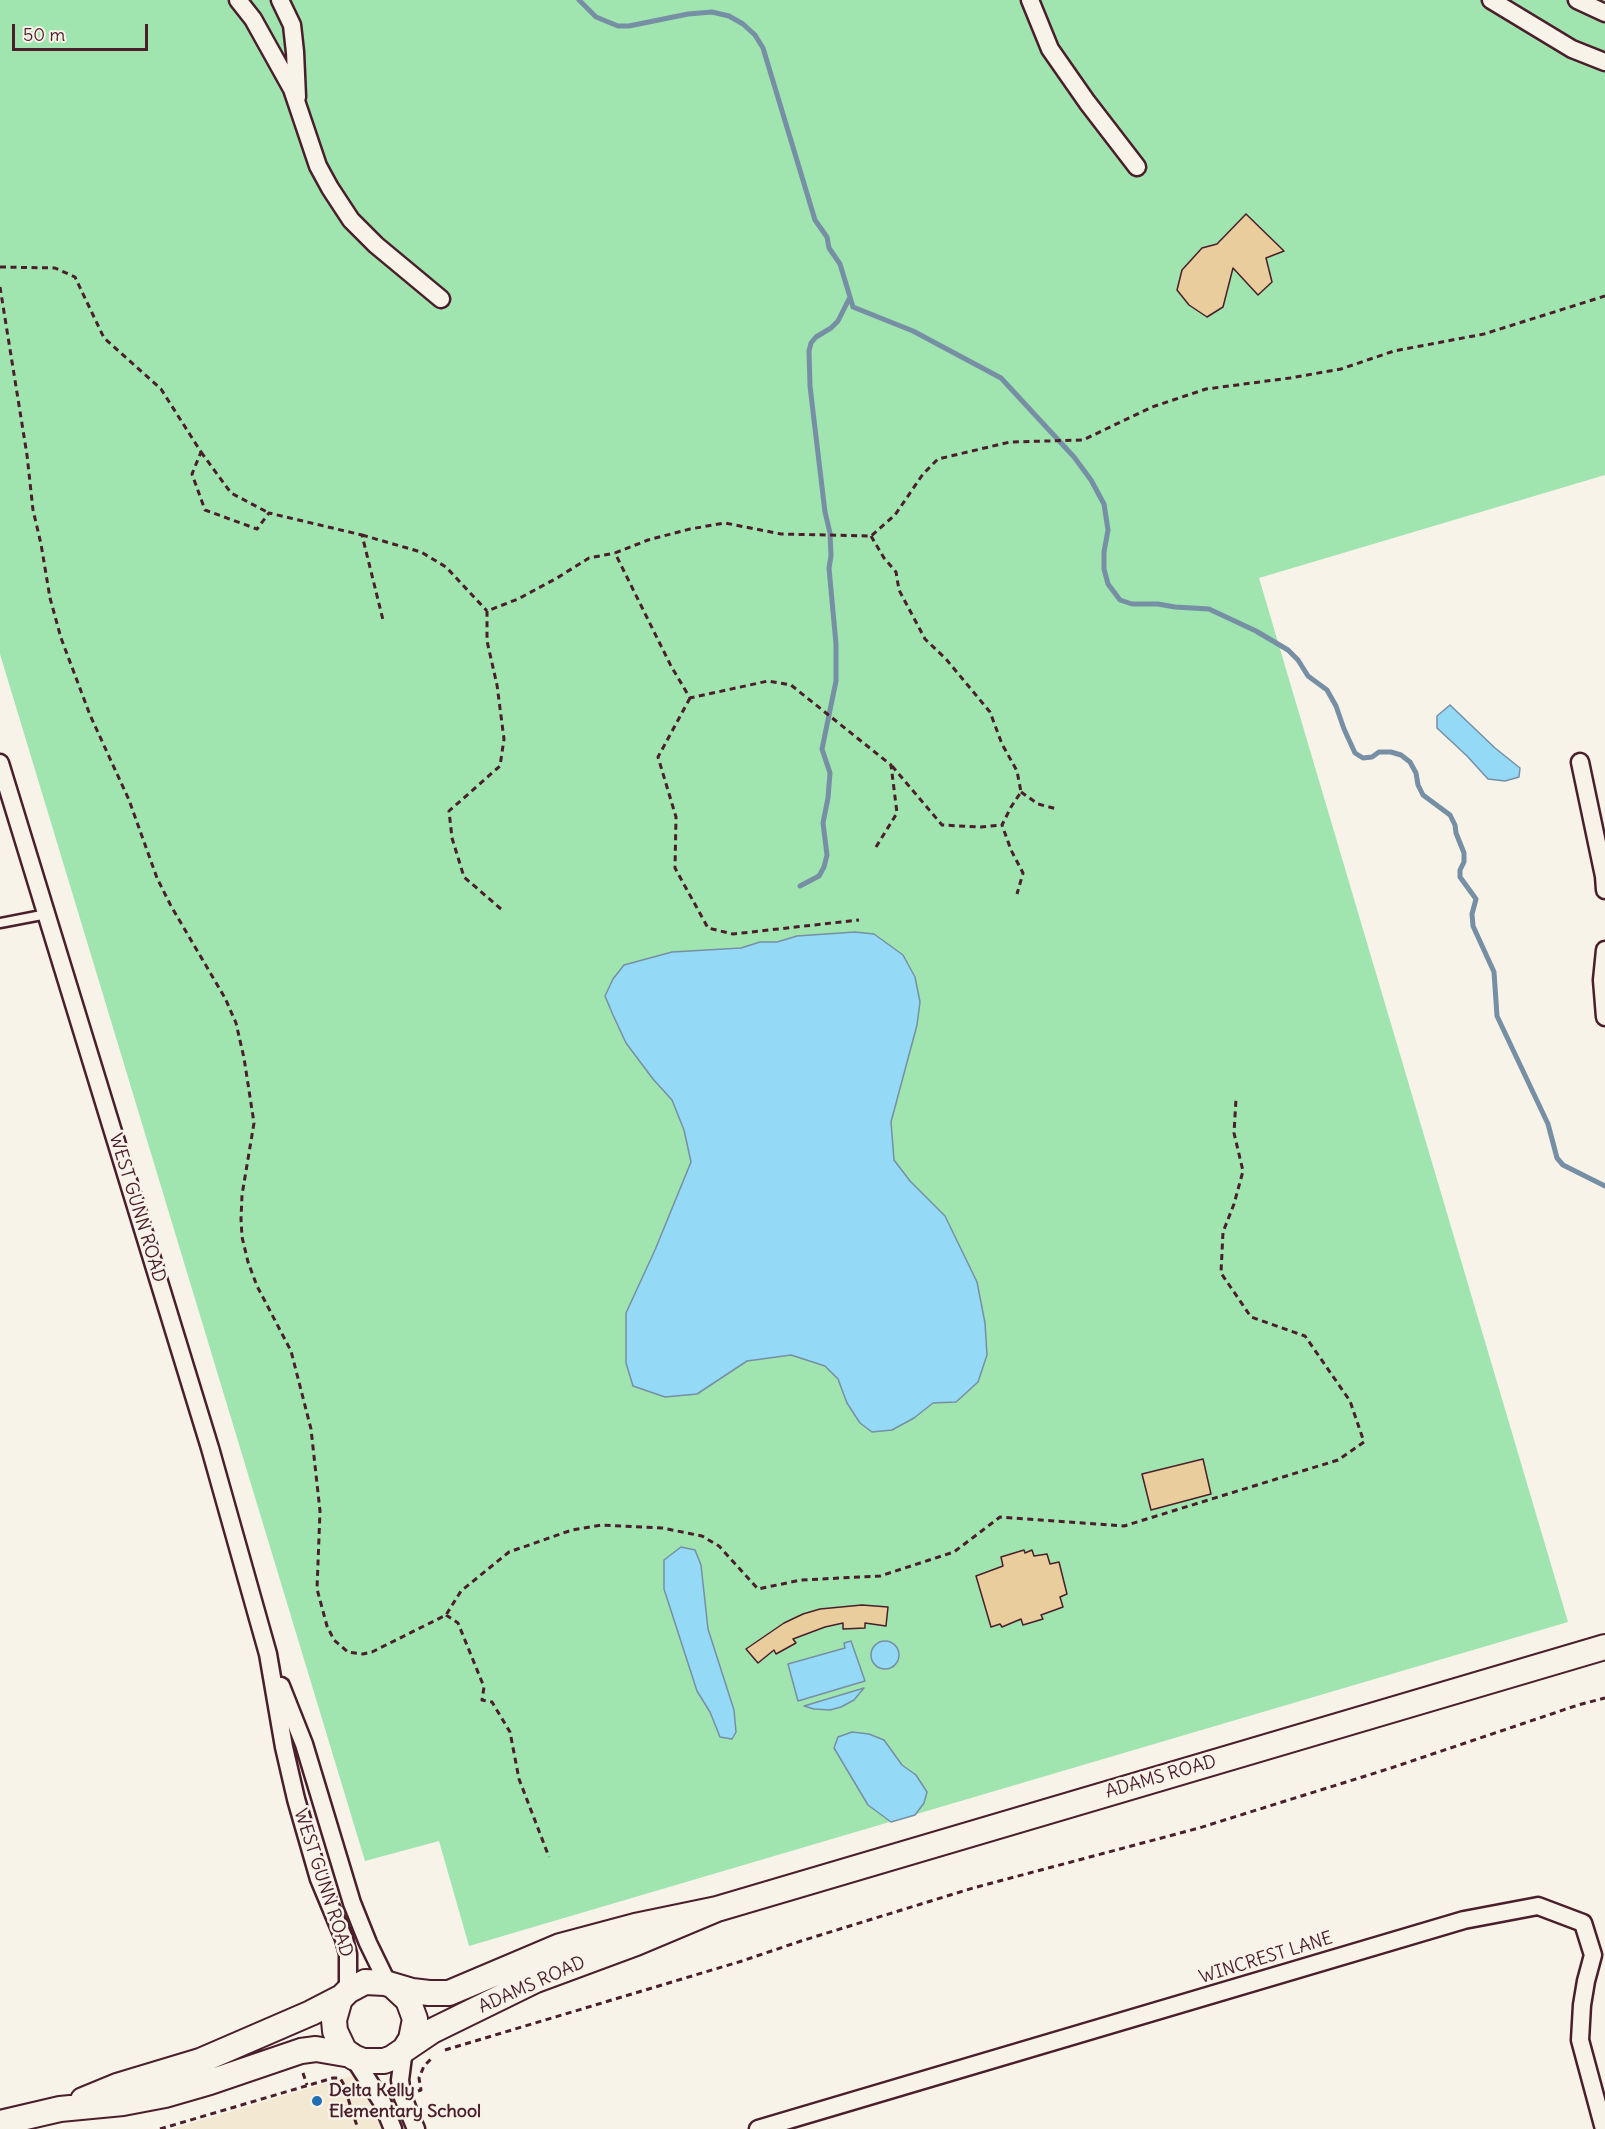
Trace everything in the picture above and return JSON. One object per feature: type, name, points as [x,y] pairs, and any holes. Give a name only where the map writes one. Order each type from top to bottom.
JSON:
[{"type":"main road","name":"ADAMS ROAD","points":[[60,2109],[117,2086],[200,2061],[311,2013],[365,1982],[375,1981],[429,1993],[449,1993],[560,1946],[626,1928],[717,1909],[1605,1647]]},
{"type":"main road","name":"ADAMS ROAD","points":[[0,2123],[60,2109],[123,2103],[165,2095],[301,2051],[316,2049],[352,2056],[363,2061],[384,2061],[432,2031],[536,1980],[636,1943],[717,1909]]},
{"type":"main road","name":"WEST GUNN ROAD","points":[[391,1985],[408,2000],[415,2019],[411,2039],[405,2048]]},
{"type":"main road","name":"WEST GUNN ROAD","points":[[345,1994],[336,2009],[334,2031],[338,2041],[352,2056]]},
{"type":"street","points":[[238,0],[257,27],[297,101],[318,165],[351,220],[376,245],[441,299]]},
{"type":"street","points":[[280,0],[292,26],[297,101]]},
{"type":"street","points":[[1030,0],[1050,49],[1087,102],[1137,166]]},
{"type":"street","points":[[1491,0],[1572,49],[1605,62]]},
{"type":"street","points":[[1577,0],[1605,14]]},
{"type":"street","points":[[1580,762],[1602,865],[1605,890]]},
{"type":"street","name":"WEST GUNN ROAD","points":[[0,763],[210,1448],[268,1654],[284,1747],[296,1798],[319,1879],[348,1954],[345,1994]]},
{"type":"street","points":[[1605,950],[1602,980],[1605,1017]]},
{"type":"street","name":"WEST GUNN ROAD","points":[[268,1654],[304,1744],[352,1903],[368,1943],[391,1985]]},
{"type":"street","name":"WINCREST LANE","points":[[758,2129],[1464,1920],[1538,1906],[1583,1923],[1593,1955],[1584,1989],[1580,2040],[1604,2129]]},
{"type":"street","name":"WEST GUNN ROAD","points":[[405,2048],[401,2088],[416,2129]]},
{"type":"street","name":"WEST GUNN ROAD","points":[[352,2056],[382,2102],[393,2129]]},
{"type":"lane","points":[[0,923],[47,914]]},
{"type":"path","points":[[0,267],[55,268],[75,277],[104,338],[161,389],[201,452],[231,493],[269,513],[362,535],[421,552],[446,567],[487,611],[487,641],[497,685],[504,739],[500,766],[449,811],[452,838],[464,877],[501,909]]},
{"type":"path","points":[[0,287],[27,455],[33,510],[50,598],[61,638],[86,706],[129,800],[157,878],[225,998],[236,1023],[254,1123],[242,1195],[242,1237],[257,1286],[291,1351],[311,1429],[320,1511],[317,1589],[324,1618],[334,1640],[348,1652],[363,1654],[446,1615],[460,1591],[509,1552],[572,1530],[602,1525],[662,1528],[702,1536],[719,1546],[758,1589],[801,1581],[880,1576],[954,1552],[1000,1517],[1125,1526],[1338,1460],[1364,1442],[1350,1401],[1305,1336],[1251,1317],[1221,1273],[1223,1232],[1243,1171],[1234,1133],[1236,1099]]},
{"type":"path","points":[[487,611],[518,599],[589,558],[615,553],[658,537],[690,529],[725,523],[781,534],[871,536],[895,515],[923,474],[938,459],[1010,442],[1083,440],[1152,407],[1206,389],[1341,369],[1394,351],[1484,334],[1605,296]]},
{"type":"path","points":[[201,452],[192,474],[205,510],[257,529],[269,513]]},
{"type":"path","points":[[362,535],[382,620]]},
{"type":"path","points":[[871,536],[884,558],[896,572],[899,590],[925,639],[946,659],[990,712],[1002,744],[1017,771],[1022,792],[1038,804],[1057,809]]},
{"type":"path","points":[[615,553],[671,666],[690,698]]},
{"type":"path","points":[[859,920],[733,934],[708,928],[675,868],[676,817],[658,758],[690,698],[768,681],[791,685],[891,765],[942,825],[981,827],[1002,825]]},
{"type":"path","points":[[876,847],[897,813],[891,765]]},
{"type":"path","points":[[1002,825],[1022,792]]},
{"type":"path","points":[[1002,825],[1023,873],[1017,894]]},
{"type":"path","points":[[446,1615],[458,1623],[484,1687],[482,1700],[492,1702],[510,1732],[519,1779],[549,1857]]},
{"type":"path","points":[[441,2052],[973,1888],[1199,1828],[1605,1698]]},
{"type":"path","points":[[421,2090],[419,2078],[424,2066],[435,2056]]},
{"type":"path","points":[[160,2129],[333,2078],[340,2078],[343,2083],[358,2129]]},
{"type":"path","points":[[353,2115],[372,2106]]},
{"type":"shaded area","name":"Delta Kelly Elementary School","points":[[356,2074],[382,2129],[172,2129]]},
{"type":"green space","points":[[0,0],[1605,0],[1605,475],[1259,578],[1568,1622],[469,1946],[439,1841],[365,1861],[0,654]]},
{"type":"water","points":[[1450,705],[1495,748],[1520,768],[1519,777],[1505,781],[1488,779],[1437,728],[1437,716]]},
{"type":"water","points":[[855,932],[874,934],[903,955],[915,977],[920,1002],[917,1025],[891,1122],[894,1160],[910,1181],[945,1216],[977,1282],[985,1323],[987,1355],[978,1382],[956,1402],[933,1403],[914,1418],[892,1430],[872,1432],[860,1423],[847,1403],[838,1379],[825,1366],[791,1355],[747,1361],[697,1394],[665,1397],[633,1386],[626,1363],[626,1313],[691,1162],[684,1130],[672,1100],[626,1043],[613,1015],[605,996],[613,979],[624,965],[672,952],[741,948],[760,942],[777,942],[797,936]]},
{"type":"water","points":[[681,1547],[695,1550],[701,1565],[708,1629],[734,1710],[736,1732],[732,1739],[720,1737],[710,1712],[697,1691],[664,1589],[664,1560]]},
{"type":"water","points":[[851,1641],[865,1681],[798,1701],[788,1664],[845,1648],[844,1643]]},
{"type":"water","points":[[885,1641],[895,1645],[899,1655],[895,1665],[885,1669],[875,1665],[871,1655],[875,1645]]},
{"type":"water","points":[[864,1688],[854,1700],[841,1707],[830,1710],[804,1706]]},
{"type":"water","points":[[852,1732],[869,1734],[884,1740],[902,1765],[916,1775],[927,1792],[924,1803],[915,1815],[891,1822],[868,1805],[834,1748],[838,1737]]},
{"type":"building","points":[[1246,214],[1284,251],[1266,258],[1272,282],[1258,295],[1233,268],[1223,307],[1207,317],[1189,305],[1177,290],[1182,270],[1202,248],[1217,244]]},
{"type":"building","points":[[1203,1459],[1211,1494],[1151,1510],[1142,1474]]},
{"type":"building","points":[[1024,1550],[1025,1553],[1032,1550],[1034,1556],[1047,1554],[1050,1564],[1059,1562],[1067,1594],[1060,1597],[1063,1607],[1041,1615],[1043,1619],[1023,1625],[1021,1619],[1002,1627],[1000,1624],[991,1627],[976,1576],[1003,1566],[1001,1557]]},
{"type":"building","points":[[862,1605],[888,1607],[886,1626],[865,1623],[865,1628],[843,1629],[843,1623],[825,1627],[793,1639],[796,1643],[776,1654],[774,1650],[758,1663],[746,1649],[784,1623],[803,1614],[820,1609]]},
{"type":"waterway","points":[[579,0],[596,17],[618,26],[712,12],[729,16],[743,24],[755,35],[763,48],[815,220],[827,237],[829,248],[840,264],[853,307],[913,331],[1001,378],[1074,457],[1091,480],[1104,504],[1108,530],[1104,569],[1108,584],[1120,600],[1132,604],[1209,609],[1256,631],[1288,650],[1298,660],[1308,676],[1327,690],[1355,753],[1363,758],[1372,757],[1379,752],[1391,752],[1401,755],[1410,762],[1423,795],[1450,815],[1455,825],[1464,853],[1460,877],[1476,899],[1472,914],[1473,926],[1494,972],[1497,1016],[1548,1124],[1557,1158],[1563,1165],[1605,1186]]},
{"type":"waterway","points":[[800,886],[819,876],[827,855],[823,823],[830,773],[822,749],[836,681],[836,644],[829,568],[830,533],[825,512],[810,386],[809,351],[816,337],[838,321],[849,299]]},
{"type":"place","name":"Delta Kelly Elementary School","points":[[317,2101]]}]
